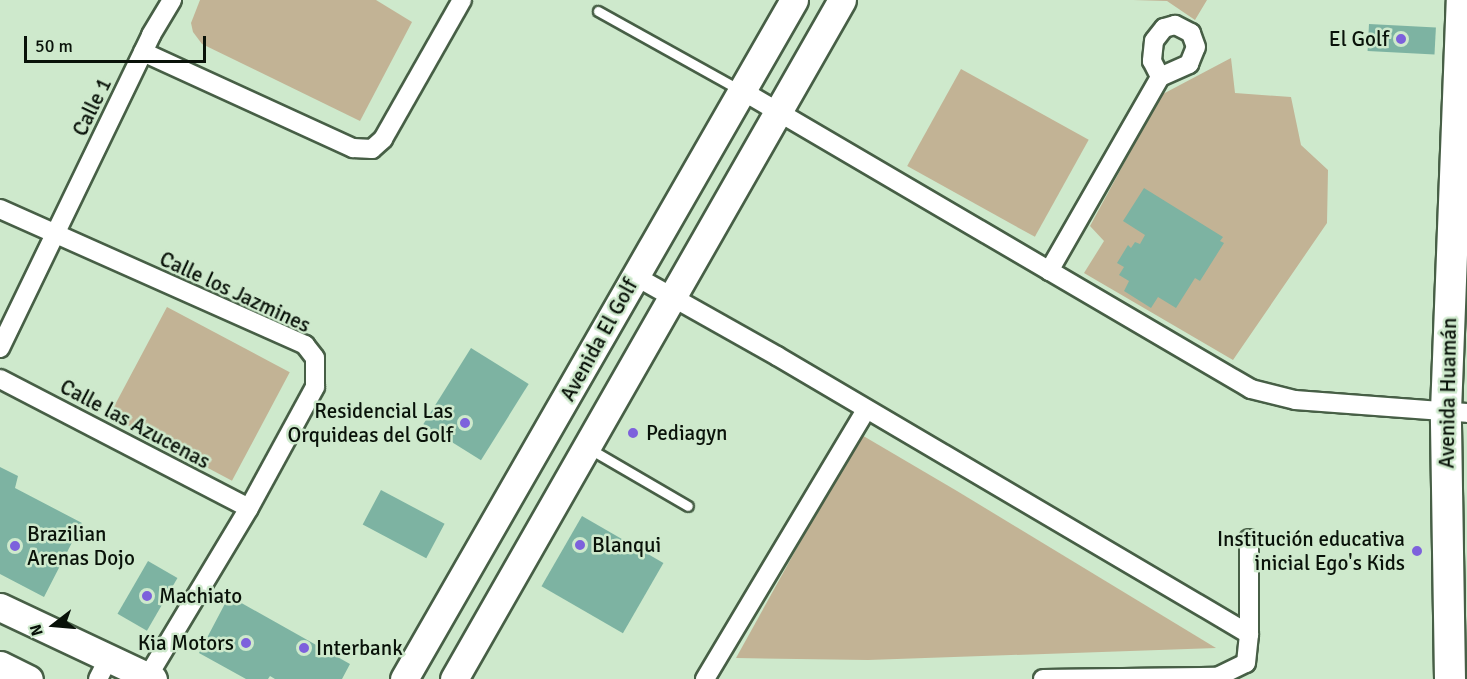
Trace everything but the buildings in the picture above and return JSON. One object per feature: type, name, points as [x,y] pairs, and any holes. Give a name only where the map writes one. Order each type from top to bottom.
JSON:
[{"type":"main road","name":"Avenida El Golf","points":[[404,679],[794,0]]},
{"type":"main road","name":"Avenida El Golf","points":[[454,679],[842,0]]},
{"type":"main road","name":"Avenida Huamán","points":[[1450,679],[1462,0]]},
{"type":"main road","points":[[536,452],[574,472]]},
{"type":"main road","points":[[0,607],[103,669],[151,678]]},
{"type":"main road","points":[[0,665],[29,679]]},
{"type":"street","name":"Calle 1","points":[[0,348],[53,234],[143,52],[172,0]]},
{"type":"street","points":[[143,52],[353,148],[372,149],[383,139],[462,0]]},
{"type":"street","points":[[1049,271],[1161,77]]},
{"type":"street","points":[[741,90],[1251,389],[1294,400],[1456,412]]},
{"type":"street","name":"Calle los Jazmines","points":[[0,209],[305,345],[315,358],[315,387],[249,508],[151,678]]},
{"type":"street","points":[[635,276],[1249,634]]},
{"type":"street","name":"Calle las Azucenas","points":[[0,379],[249,508]]},
{"type":"street","points":[[705,679],[866,410]]},
{"type":"street","points":[[1042,679],[1217,677],[1246,663],[1249,634],[1249,538]]},
{"type":"lane","points":[[598,11],[741,90]]},
{"type":"lane","points":[[588,448],[688,506]]},
{"type":"shaded area","points":[[200,0],[376,0],[412,22],[360,121],[202,44],[193,32],[191,23]]},
{"type":"shaded area","points":[[1133,0],[1207,0],[1195,20],[1167,1]]},
{"type":"shaded area","points":[[1231,58],[1235,93],[1291,97],[1301,145],[1328,170],[1327,223],[1233,360],[1084,273],[1104,241],[1090,226],[1161,95]]},
{"type":"shaded area","points":[[961,69],[1089,140],[1035,237],[907,166]]},
{"type":"shaded area","points":[[167,307],[290,372],[232,481],[109,416]]},
{"type":"shaded area","points":[[860,434],[1216,648],[868,660],[736,658]]},
{"type":"place","name":"El Golf","points":[[1401,39]]},
{"type":"place","name":"Residencial Las Orquideas del Golf","points":[[465,423]]},
{"type":"place","name":"Pediagyn","points":[[633,433]]},
{"type":"place","name":"Blanqui","points":[[580,545]]},
{"type":"place","name":"Brazilian Arenas Dojo","points":[[15,546]]},
{"type":"place","name":"Institución educativa inicial Ego's Kids","points":[[1417,551]]},
{"type":"place","name":"Machiato","points":[[147,596]]},
{"type":"place","name":"Kia Motors","points":[[246,643]]},
{"type":"place","name":"Interbank","points":[[304,648]]}]
